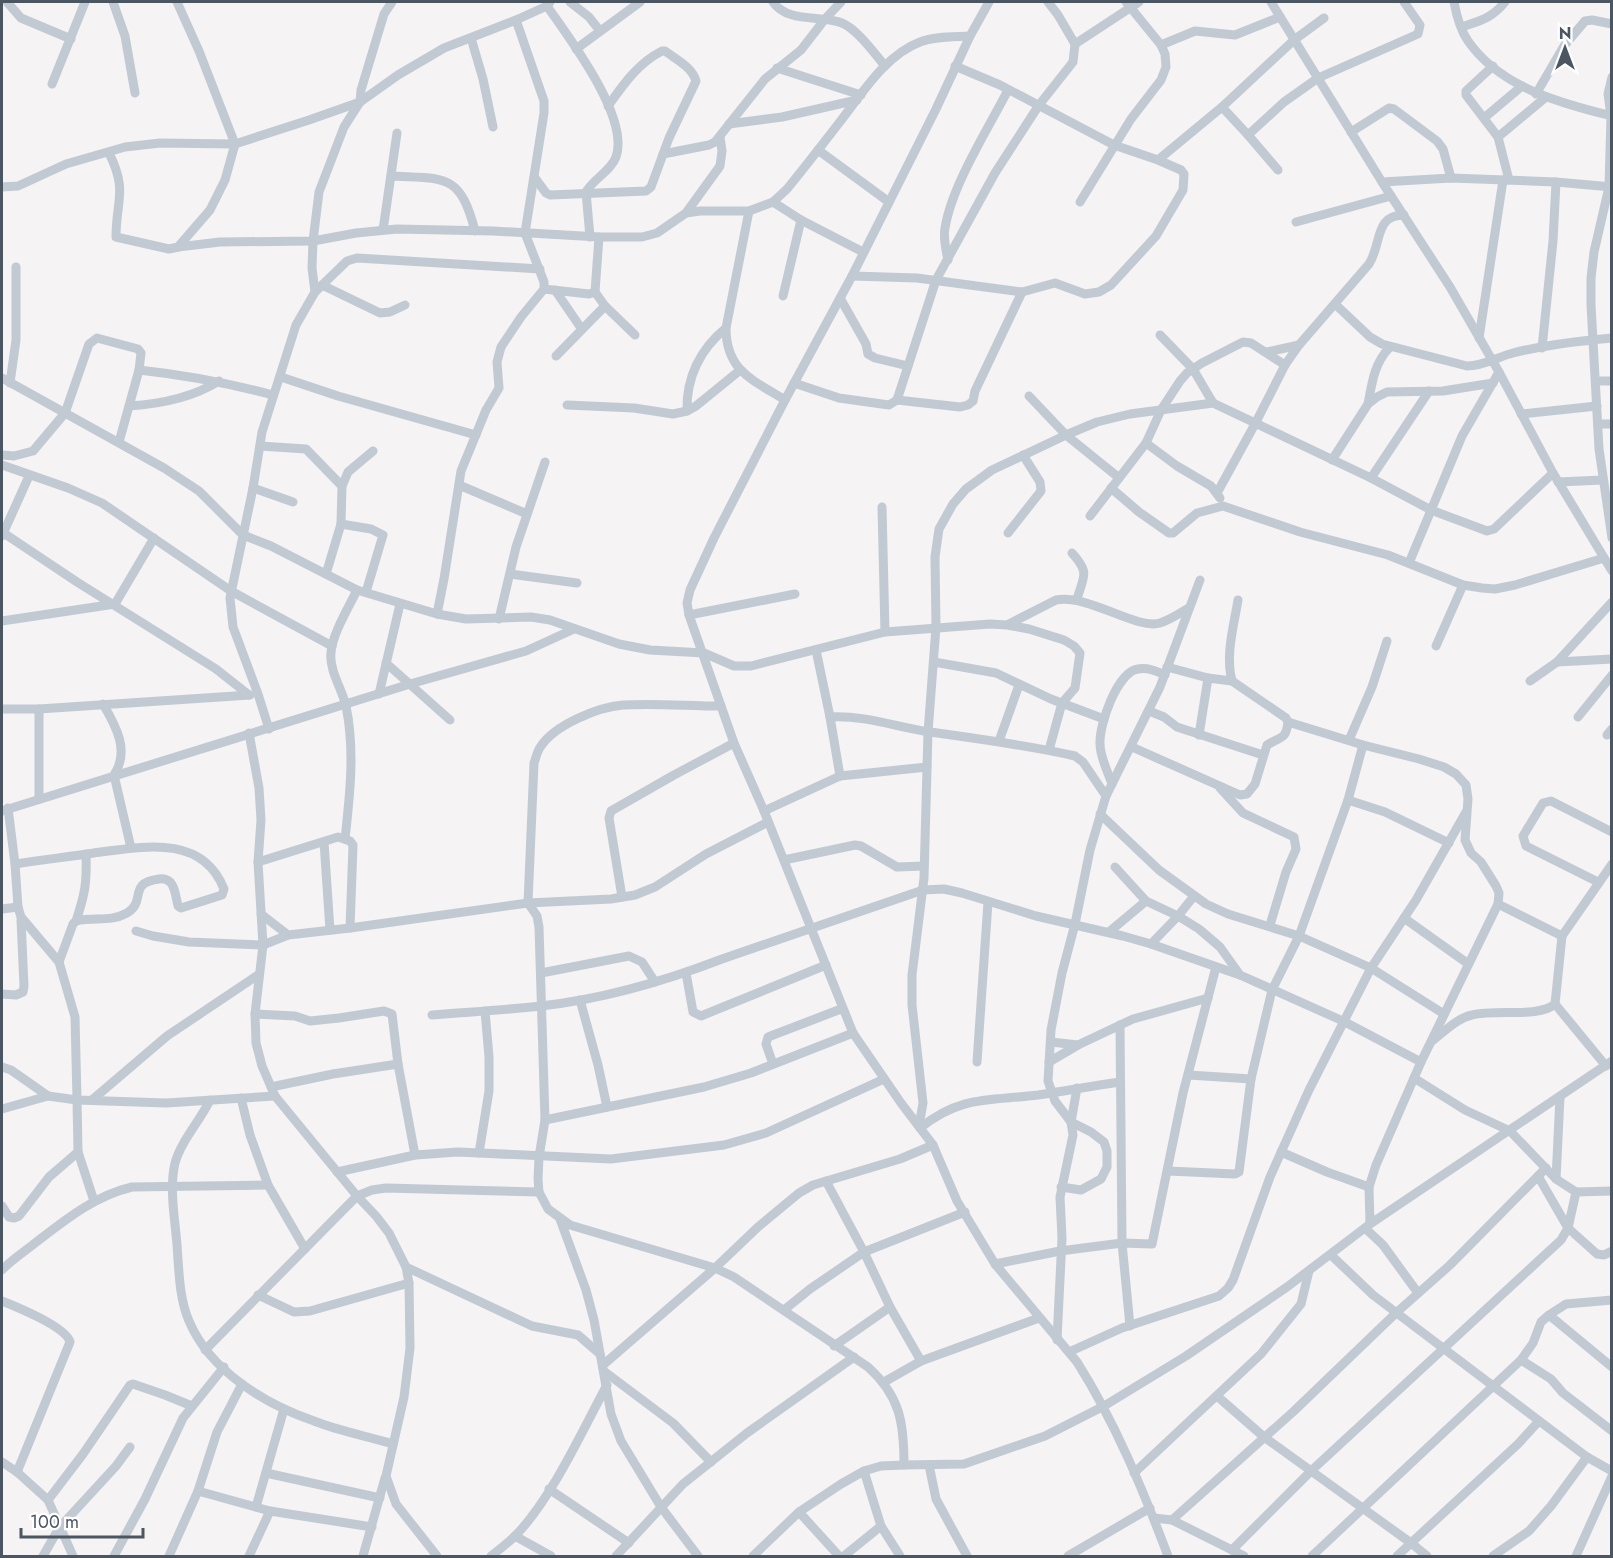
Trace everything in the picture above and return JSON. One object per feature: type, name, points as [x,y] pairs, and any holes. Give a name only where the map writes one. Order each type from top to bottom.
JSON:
[{"type":"street","points":[[7,2],[21,18],[71,39]]},
{"type":"street","points":[[52,84],[85,2]]},
{"type":"street","points":[[114,2],[125,36],[135,93]]},
{"type":"street","points":[[177,2],[199,51],[235,144],[225,180],[210,210],[178,247]]},
{"type":"street","points":[[319,289],[312,268],[319,192],[344,127],[360,102],[361,90],[380,24],[392,2]]},
{"type":"street","points":[[570,2],[589,17],[600,31]]},
{"type":"street","points":[[576,49],[640,2]]},
{"type":"street","points":[[773,2],[783,12],[844,24],[864,41],[885,66]]},
{"type":"street","points":[[663,154],[709,146],[720,137],[765,79],[801,50],[841,2]]},
{"type":"street","points":[[989,2],[852,276],[785,400],[690,590],[687,603],[689,615],[734,743],[764,811],[853,1033],[933,1145],[957,1201],[995,1264],[1077,1362],[1104,1406],[1150,1508],[1168,1557]]},
{"type":"street","points":[[897,400],[936,280],[995,173],[1039,105],[1073,62],[1075,44],[1048,2]]},
{"type":"street","points":[[1271,2],[1450,287],[1499,372],[1552,473],[1611,571]]},
{"type":"street","points":[[1248,135],[1284,102],[1318,78],[1418,34],[1420,25],[1404,2]]},
{"type":"street","points":[[1454,2],[1466,39],[1482,58],[1493,66],[1536,94],[1611,116]]},
{"type":"street","points":[[1462,27],[1495,14],[1505,2]]},
{"type":"street","points":[[1075,44],[1131,3],[1161,45],[1165,54],[1166,67],[1161,80],[1131,119],[1080,202]]},
{"type":"street","points":[[2,187],[18,186],[66,164],[124,147],[160,143],[235,144],[309,120],[360,102],[398,75],[444,48],[516,20],[548,4],[588,66],[608,106],[618,136],[616,158],[586,192],[594,237],[595,292],[605,306],[635,335]]},
{"type":"street","points":[[1161,45],[1194,31],[1235,35],[1280,17]]},
{"type":"street","points":[[1158,159],[1222,107],[1294,40],[1324,18]]},
{"type":"street","points":[[437,614],[459,485],[465,461],[486,410],[499,388],[497,362],[501,347],[521,317],[544,289],[540,269],[525,233],[544,101],[516,20]]},
{"type":"street","points":[[1536,94],[1564,46],[1585,21],[1611,24]]},
{"type":"street","points":[[686,213],[749,211],[774,202],[788,189],[885,66],[901,52],[920,42],[936,38],[970,36]]},
{"type":"street","points":[[471,38],[483,79],[493,128]]},
{"type":"street","points":[[534,178],[550,195],[646,191],[651,187],[663,154],[696,81],[691,70],[665,51],[658,52],[634,73],[608,106]]},
{"type":"street","points":[[852,276],[936,280],[1022,292],[1055,283],[1085,294],[1099,292],[1111,285],[1156,236],[1183,190],[1184,174],[1181,170],[1158,159],[1114,145],[1039,105],[955,66]]},
{"type":"street","points":[[1479,338],[1506,180],[1498,138],[1466,93],[1493,66]]},
{"type":"street","points":[[777,68],[859,98]]},
{"type":"street","points":[[1611,77],[1608,94],[1611,116],[1610,187],[1594,252],[1591,278],[1598,424],[1611,538]]},
{"type":"street","points":[[1484,118],[1522,86]]},
{"type":"street","points":[[948,260],[945,230],[948,215],[962,178],[1008,90]]},
{"type":"street","points":[[1498,138],[1546,97]]},
{"type":"street","points":[[729,124],[782,117],[859,98]]},
{"type":"street","points":[[1222,107],[1278,170]]},
{"type":"street","points":[[1351,132],[1389,108],[1394,109],[1437,141],[1443,149],[1451,178]]},
{"type":"street","points":[[383,230],[397,133]]},
{"type":"street","points":[[108,153],[117,170],[120,183],[116,237],[169,249],[220,242],[313,241],[383,230],[642,237],[657,233],[686,213],[720,166],[722,151],[720,137]]},
{"type":"street","points":[[818,150],[889,202]]},
{"type":"street","points":[[391,176],[439,178],[449,183],[465,200],[475,231]]},
{"type":"street","points":[[1382,182],[1451,178],[1556,182],[1610,187]]},
{"type":"street","points":[[1542,348],[1553,241],[1556,182]]},
{"type":"street","points":[[1296,222],[1391,196]]},
{"type":"street","points":[[774,202],[801,220],[863,252]]},
{"type":"street","points":[[749,211],[726,328],[726,343],[730,358],[739,371],[785,400]]},
{"type":"street","points":[[1217,493],[1285,365],[1299,345],[1376,254],[1382,227],[1386,220],[1394,215],[1404,215]]},
{"type":"street","points":[[783,296],[801,220]]},
{"type":"street","points":[[269,729],[254,694],[233,627],[230,607],[231,591],[260,446],[273,395],[281,377],[296,325],[319,289],[347,261],[357,258],[540,269]]},
{"type":"street","points":[[16,267],[16,340],[6,380],[119,442],[199,491],[243,535],[271,546],[361,591],[437,614],[466,619],[540,618],[619,644],[650,650],[704,653],[734,666],[761,663],[885,632],[1007,624],[1029,629],[1064,640],[1078,649],[1080,653],[1076,688],[1062,703],[1049,750]]},
{"type":"street","points":[[319,289],[380,313],[390,312],[405,305]]},
{"type":"street","points":[[544,289],[589,294],[595,292]]},
{"type":"street","points":[[555,290],[581,328]]},
{"type":"street","points":[[794,383],[839,398],[865,402],[889,405],[897,400],[960,407],[973,401],[975,391],[1022,292]]},
{"type":"street","points":[[840,298],[866,344],[868,354],[875,358],[908,366]]},
{"type":"street","points":[[1335,304],[1370,337],[1389,348],[1467,366],[1482,364],[1510,354],[1611,338]]},
{"type":"street","points":[[556,356],[605,306]]},
{"type":"street","points":[[687,411],[687,389],[694,370],[713,338],[726,328]]},
{"type":"street","points":[[1160,335],[1193,369],[1214,403],[1371,478],[1431,510],[1487,531],[1494,529],[1552,473]]},
{"type":"street","points":[[2,454],[15,456],[33,451],[65,413],[89,344],[97,338],[138,349],[141,357],[119,442]]},
{"type":"street","points":[[1090,516],[1146,443],[1161,410],[1180,381],[1193,369],[1243,342],[1251,343],[1285,365]]},
{"type":"street","points":[[1267,352],[1299,345]]},
{"type":"street","points":[[1368,404],[1378,363],[1389,348]]},
{"type":"street","points":[[139,370],[188,375],[273,395]]},
{"type":"street","points":[[567,405],[634,408],[673,414],[687,411],[707,398],[739,371]]},
{"type":"street","points":[[1409,563],[1462,436],[1499,372]]},
{"type":"street","points":[[281,377],[338,396],[476,435]]},
{"type":"street","points":[[129,406],[153,404],[188,396],[219,381]]},
{"type":"street","points":[[1596,381],[1611,381]]},
{"type":"street","points":[[1332,460],[1368,404],[1377,397],[1387,393],[1461,388],[1493,383]]},
{"type":"street","points":[[1371,478],[1429,391]]},
{"type":"street","points":[[1029,396],[1066,435],[1118,477]]},
{"type":"street","points":[[920,1127],[923,1103],[912,1005],[912,975],[923,890],[928,732],[936,627],[935,557],[939,529],[953,504],[966,489],[992,470],[1066,435],[1097,422],[1214,403]]},
{"type":"street","points":[[1521,414],[1597,406]]},
{"type":"street","points":[[1598,424],[1611,424]]},
{"type":"street","points":[[1146,443],[1177,466],[1210,486],[1217,493],[1223,506]]},
{"type":"street","points":[[260,446],[306,449],[342,486]]},
{"type":"street","points":[[326,574],[340,524],[342,486],[348,472],[373,451]]},
{"type":"street","points":[[1008,533],[1041,491],[1040,482],[1023,455]]},
{"type":"street","points":[[499,619],[527,514],[545,462]]},
{"type":"street","points":[[2,465],[68,488],[102,503],[231,591],[332,646]]},
{"type":"street","points":[[29,476],[2,533],[254,694]]},
{"type":"street","points":[[1558,482],[1604,480]]},
{"type":"street","points":[[459,485],[527,514]]},
{"type":"street","points":[[253,488],[293,502]]},
{"type":"street","points":[[1111,488],[1169,533],[1173,533],[1197,513],[1223,506],[1300,532],[1388,555],[1463,585],[1482,588],[1506,588],[1604,558]]},
{"type":"street","points":[[882,507],[885,632]]},
{"type":"street","points":[[340,524],[371,529],[383,534],[361,591],[332,646],[330,658],[345,705],[351,762],[345,839]]},
{"type":"street","points":[[115,604],[154,538]]},
{"type":"street","points":[[1072,553],[1083,566],[1084,571],[1077,599]]},
{"type":"street","points":[[510,574],[578,583]]},
{"type":"street","points":[[1061,1187],[1081,1190],[1101,1179],[1107,1167],[1107,1151],[1104,1142],[1092,1132],[1071,1122],[1051,1093],[1048,1081],[1050,1042],[1062,973],[1090,850],[1106,796],[1149,711],[1200,580]]},
{"type":"street","points":[[1436,646],[1463,585]]},
{"type":"street","points":[[689,615],[795,594]]},
{"type":"street","points":[[1007,624],[1056,600],[1077,599],[1153,624],[1166,621],[1189,608]]},
{"type":"street","points":[[1232,681],[1230,650],[1238,600]]},
{"type":"street","points":[[1530,681],[1557,662],[1611,602]]},
{"type":"street","points":[[2,621],[115,604]]},
{"type":"street","points":[[379,694],[400,604]]},
{"type":"street","points":[[2,994],[16,995],[22,992],[24,986],[21,918],[18,908],[15,864],[5,810],[249,733],[269,729],[410,684],[526,651],[574,629]]},
{"type":"street","points":[[1349,740],[1372,687],[1387,641]]},
{"type":"street","points":[[816,650],[840,776]]},
{"type":"street","points":[[1557,662],[1611,659]]},
{"type":"street","points":[[934,662],[996,673],[1018,685],[1104,719]]},
{"type":"street","points":[[386,663],[450,720]]},
{"type":"street","points":[[1112,784],[1100,746],[1104,719],[1121,680],[1136,669],[1146,668],[1232,681],[1288,722],[1419,759],[1456,774],[1466,785],[1468,799],[1465,840],[1471,853],[1481,862],[1496,886],[1499,893],[1498,904],[1430,1042],[1376,1165],[1369,1187],[1367,1226],[1418,1293]]},
{"type":"street","points":[[1578,717],[1611,675]]},
{"type":"street","points":[[1199,735],[1208,678]]},
{"type":"street","points":[[999,741],[1018,685]]},
{"type":"street","points":[[2,709],[39,709],[254,694]]},
{"type":"street","points":[[103,704],[115,724],[120,742],[121,757],[119,768],[114,775],[131,848]]},
{"type":"street","points":[[721,706],[620,705],[566,723],[540,747],[534,763],[528,903],[537,916],[541,973],[545,1120],[538,1179],[540,1192],[548,1209],[570,1225],[715,1268],[734,1277],[819,1333],[834,1346],[854,1357],[884,1382],[897,1409],[902,1425],[904,1464]]},
{"type":"street","points":[[39,709],[39,799]]},
{"type":"street","points":[[1149,711],[1164,717],[1178,727],[1263,755]]},
{"type":"street","points":[[830,717],[853,718],[928,732],[999,741],[1075,756],[1083,762],[1106,796]]},
{"type":"street","points":[[1132,747],[1240,795],[1247,794],[1255,784],[1267,745],[1284,738],[1288,722]]},
{"type":"street","points":[[249,733],[261,820],[258,862],[263,945],[255,1014],[256,1043],[262,1066],[273,1091],[389,1233],[406,1267],[409,1283],[409,1358],[404,1397],[386,1476],[363,1557]]},
{"type":"street","points":[[622,897],[609,818],[611,811],[674,774],[734,743]]},
{"type":"street","points":[[1168,1171],[1235,1174],[1239,1172],[1251,1079],[1272,990],[1299,936],[1348,800],[1363,745]]},
{"type":"street","points":[[764,811],[840,776],[927,767]]},
{"type":"street","points":[[1218,786],[1243,813],[1294,837],[1297,842],[1270,926]]},
{"type":"street","points":[[1348,800],[1385,813],[1449,843]]},
{"type":"street","points":[[1599,882],[1526,846],[1523,836],[1543,803],[1551,801],[1611,832]]},
{"type":"street","points":[[1069,1352],[1130,1326],[1219,1296],[1228,1288],[1233,1280],[1270,1177],[1309,1089],[1343,1021],[1371,968],[1404,918],[1466,813]]},
{"type":"street","points":[[1101,814],[1159,870],[1194,896],[1228,914],[1299,936],[1371,968],[1444,1014]]},
{"type":"street","points":[[136,931],[189,942],[263,945],[288,935],[528,903],[611,899],[635,895],[768,822]]},
{"type":"street","points":[[258,862],[338,837],[350,841],[353,845],[350,928]]},
{"type":"street","points":[[324,842],[330,930]]},
{"type":"street","points":[[784,860],[855,845],[861,846],[897,867],[924,866]]},
{"type":"street","points":[[15,864],[131,848],[176,848],[202,858],[213,867],[221,880],[224,892],[222,895],[181,908],[178,906],[170,880],[163,878],[146,881],[142,885],[135,906],[128,912],[106,920],[76,921]]},
{"type":"street","points":[[59,962],[76,921],[87,880],[86,854]]},
{"type":"street","points":[[1430,1042],[1465,1017],[1496,1011],[1537,1012],[1555,1004],[1563,936],[1611,864]]},
{"type":"street","points":[[1115,867],[1146,901],[1199,929],[1220,947],[1240,975]]},
{"type":"street","points":[[432,1015],[542,1006],[580,1000],[655,982],[686,974],[923,890],[944,889],[1036,916],[1151,944],[1240,975],[1343,1021],[1421,1062]]},
{"type":"street","points":[[1151,944],[1194,896]]},
{"type":"street","points":[[1109,932],[1146,901]]},
{"type":"street","points":[[977,1062],[987,902]]},
{"type":"street","points":[[1498,904],[1563,936]]},
{"type":"street","points":[[2,909],[18,908]]},
{"type":"street","points":[[261,914],[288,935]]},
{"type":"street","points":[[21,918],[59,962],[75,1017],[78,1152],[94,1201]]},
{"type":"street","points":[[1404,918],[1467,963]]},
{"type":"street","points":[[541,973],[629,956],[642,962],[655,982]]},
{"type":"street","points":[[686,974],[693,1012],[701,1016],[826,965]]},
{"type":"street","points":[[995,1264],[1060,1251],[1122,1243],[1149,1245],[1154,1242],[1183,1094],[1216,967]]},
{"type":"street","points":[[92,1100],[167,1036],[258,975]]},
{"type":"street","points":[[1049,1062],[1120,1025],[1172,1007],[1208,998]]},
{"type":"street","points":[[580,1000],[598,1065],[606,1107]]},
{"type":"street","points":[[759,1555],[799,1512],[864,1471],[881,1466],[904,1464],[964,1464],[1045,1436],[1104,1406],[1186,1356],[1309,1271],[1367,1226],[1609,1064],[1555,1004]]},
{"type":"street","points":[[773,1064],[766,1044],[768,1037],[842,1009]]},
{"type":"street","points":[[479,1153],[489,1091],[485,1011]]},
{"type":"street","points":[[255,1014],[295,1016],[310,1021],[390,1012],[394,1017],[398,1064],[415,1155]]},
{"type":"street","points":[[1120,1025],[1122,1243],[1130,1326]]},
{"type":"street","points":[[545,1120],[704,1087],[773,1064],[853,1033]]},
{"type":"street","points":[[1050,1042],[1078,1045]]},
{"type":"street","points":[[2,1108],[48,1096],[77,1100],[166,1103],[241,1098],[333,1074],[398,1064]]},
{"type":"street","points":[[2,1067],[48,1096]]},
{"type":"street","points":[[1189,1075],[1251,1079]]},
{"type":"street","points":[[1414,1078],[1465,1110],[1510,1131],[1556,1179],[1576,1192],[1611,1191]]},
{"type":"street","points":[[337,1172],[415,1155],[479,1153],[611,1159],[724,1145],[766,1133],[884,1079]]},
{"type":"street","points":[[920,1127],[955,1106],[983,1100],[1051,1093],[1120,1082]]},
{"type":"street","points":[[1057,1340],[1062,1238],[1059,1197],[1071,1151],[1073,1135],[1071,1122],[1077,1088]]},
{"type":"street","points":[[1556,1179],[1560,1097]]},
{"type":"street","points":[[241,1098],[250,1135],[268,1185],[305,1249]]},
{"type":"street","points":[[210,1100],[175,1164],[173,1188],[180,1284],[189,1320],[205,1350],[242,1384],[284,1409],[314,1422],[393,1444]]},
{"type":"street","points":[[923,1103],[939,1114]]},
{"type":"street","points":[[604,1369],[758,1227],[799,1193],[813,1185],[900,1159],[933,1145]]},
{"type":"street","points":[[2,1206],[9,1217],[18,1216],[49,1177],[78,1152]]},
{"type":"street","points":[[1281,1152],[1369,1187]]},
{"type":"street","points":[[1172,1520],[1450,1265],[1546,1168]]},
{"type":"street","points":[[1538,1176],[1568,1228],[1597,1254],[1604,1255],[1611,1251]]},
{"type":"street","points":[[826,1181],[890,1307],[921,1361]]},
{"type":"street","points":[[2,1270],[62,1222],[114,1191],[132,1187],[268,1185]]},
{"type":"street","points":[[205,1350],[357,1196],[386,1188],[540,1192]]},
{"type":"street","points":[[1232,1550],[1311,1471],[1561,1239],[1568,1228],[1576,1192]]},
{"type":"street","points":[[784,1310],[864,1252],[965,1212]]},
{"type":"street","points":[[560,1219],[586,1290],[604,1369],[611,1414],[621,1441],[661,1507],[698,1557]]},
{"type":"street","points":[[1331,1254],[1373,1295],[1443,1350],[1587,1457],[1611,1471]]},
{"type":"street","points":[[406,1267],[532,1326],[578,1335],[600,1354]]},
{"type":"street","points":[[1134,1473],[1261,1354],[1300,1304],[1309,1271]]},
{"type":"street","points":[[258,1295],[284,1309],[294,1312],[310,1311],[409,1283]]},
{"type":"street","points":[[1312,1557],[1521,1360],[1533,1343],[1541,1322],[1548,1314],[1566,1304],[1611,1300]]},
{"type":"street","points":[[2,1301],[26,1311],[66,1334],[70,1342],[17,1472]]},
{"type":"street","points":[[834,1346],[890,1307]]},
{"type":"street","points":[[1548,1314],[1611,1367]]},
{"type":"street","points":[[884,1382],[921,1361],[1039,1318]]},
{"type":"street","points":[[616,1557],[683,1484],[811,1385],[854,1357]]},
{"type":"street","points":[[1521,1360],[1551,1379],[1563,1393],[1611,1431]]},
{"type":"street","points":[[114,1557],[146,1499],[183,1418],[224,1368]]},
{"type":"street","points":[[604,1369],[673,1424],[711,1462]]},
{"type":"street","points":[[48,1500],[130,1385],[133,1384],[192,1406]]},
{"type":"street","points":[[169,1557],[198,1491],[217,1432],[242,1384]]},
{"type":"street","points":[[491,1557],[527,1522],[549,1489],[607,1385]]},
{"type":"street","points":[[1217,1396],[1264,1437],[1427,1557]]},
{"type":"street","points":[[256,1507],[284,1409]]},
{"type":"street","points":[[1397,1557],[1518,1444],[1539,1421]]},
{"type":"street","points":[[43,1557],[58,1528],[116,1466],[130,1447]]},
{"type":"street","points":[[1493,1557],[1529,1531],[1551,1506],[1587,1457]]},
{"type":"street","points":[[2,1462],[17,1472],[48,1500],[58,1528],[73,1557]]},
{"type":"street","points":[[929,1465],[936,1499],[968,1557]]},
{"type":"street","points":[[864,1471],[881,1526],[900,1557]]},
{"type":"street","points":[[266,1473],[380,1498]]},
{"type":"street","points":[[386,1476],[396,1504],[437,1557]]},
{"type":"street","points":[[1589,1557],[1578,1552],[1611,1476]]},
{"type":"street","points":[[549,1489],[628,1543]]},
{"type":"street","points":[[198,1491],[270,1511],[372,1527]]},
{"type":"street","points":[[1073,1555],[1150,1508]]},
{"type":"street","points":[[249,1557],[270,1511]]},
{"type":"street","points":[[799,1512],[839,1557]]},
{"type":"street","points":[[1154,1518],[1172,1520],[1244,1557]]},
{"type":"street","points":[[844,1557],[881,1526]]},
{"type":"street","points":[[515,1536],[550,1557]]}]
